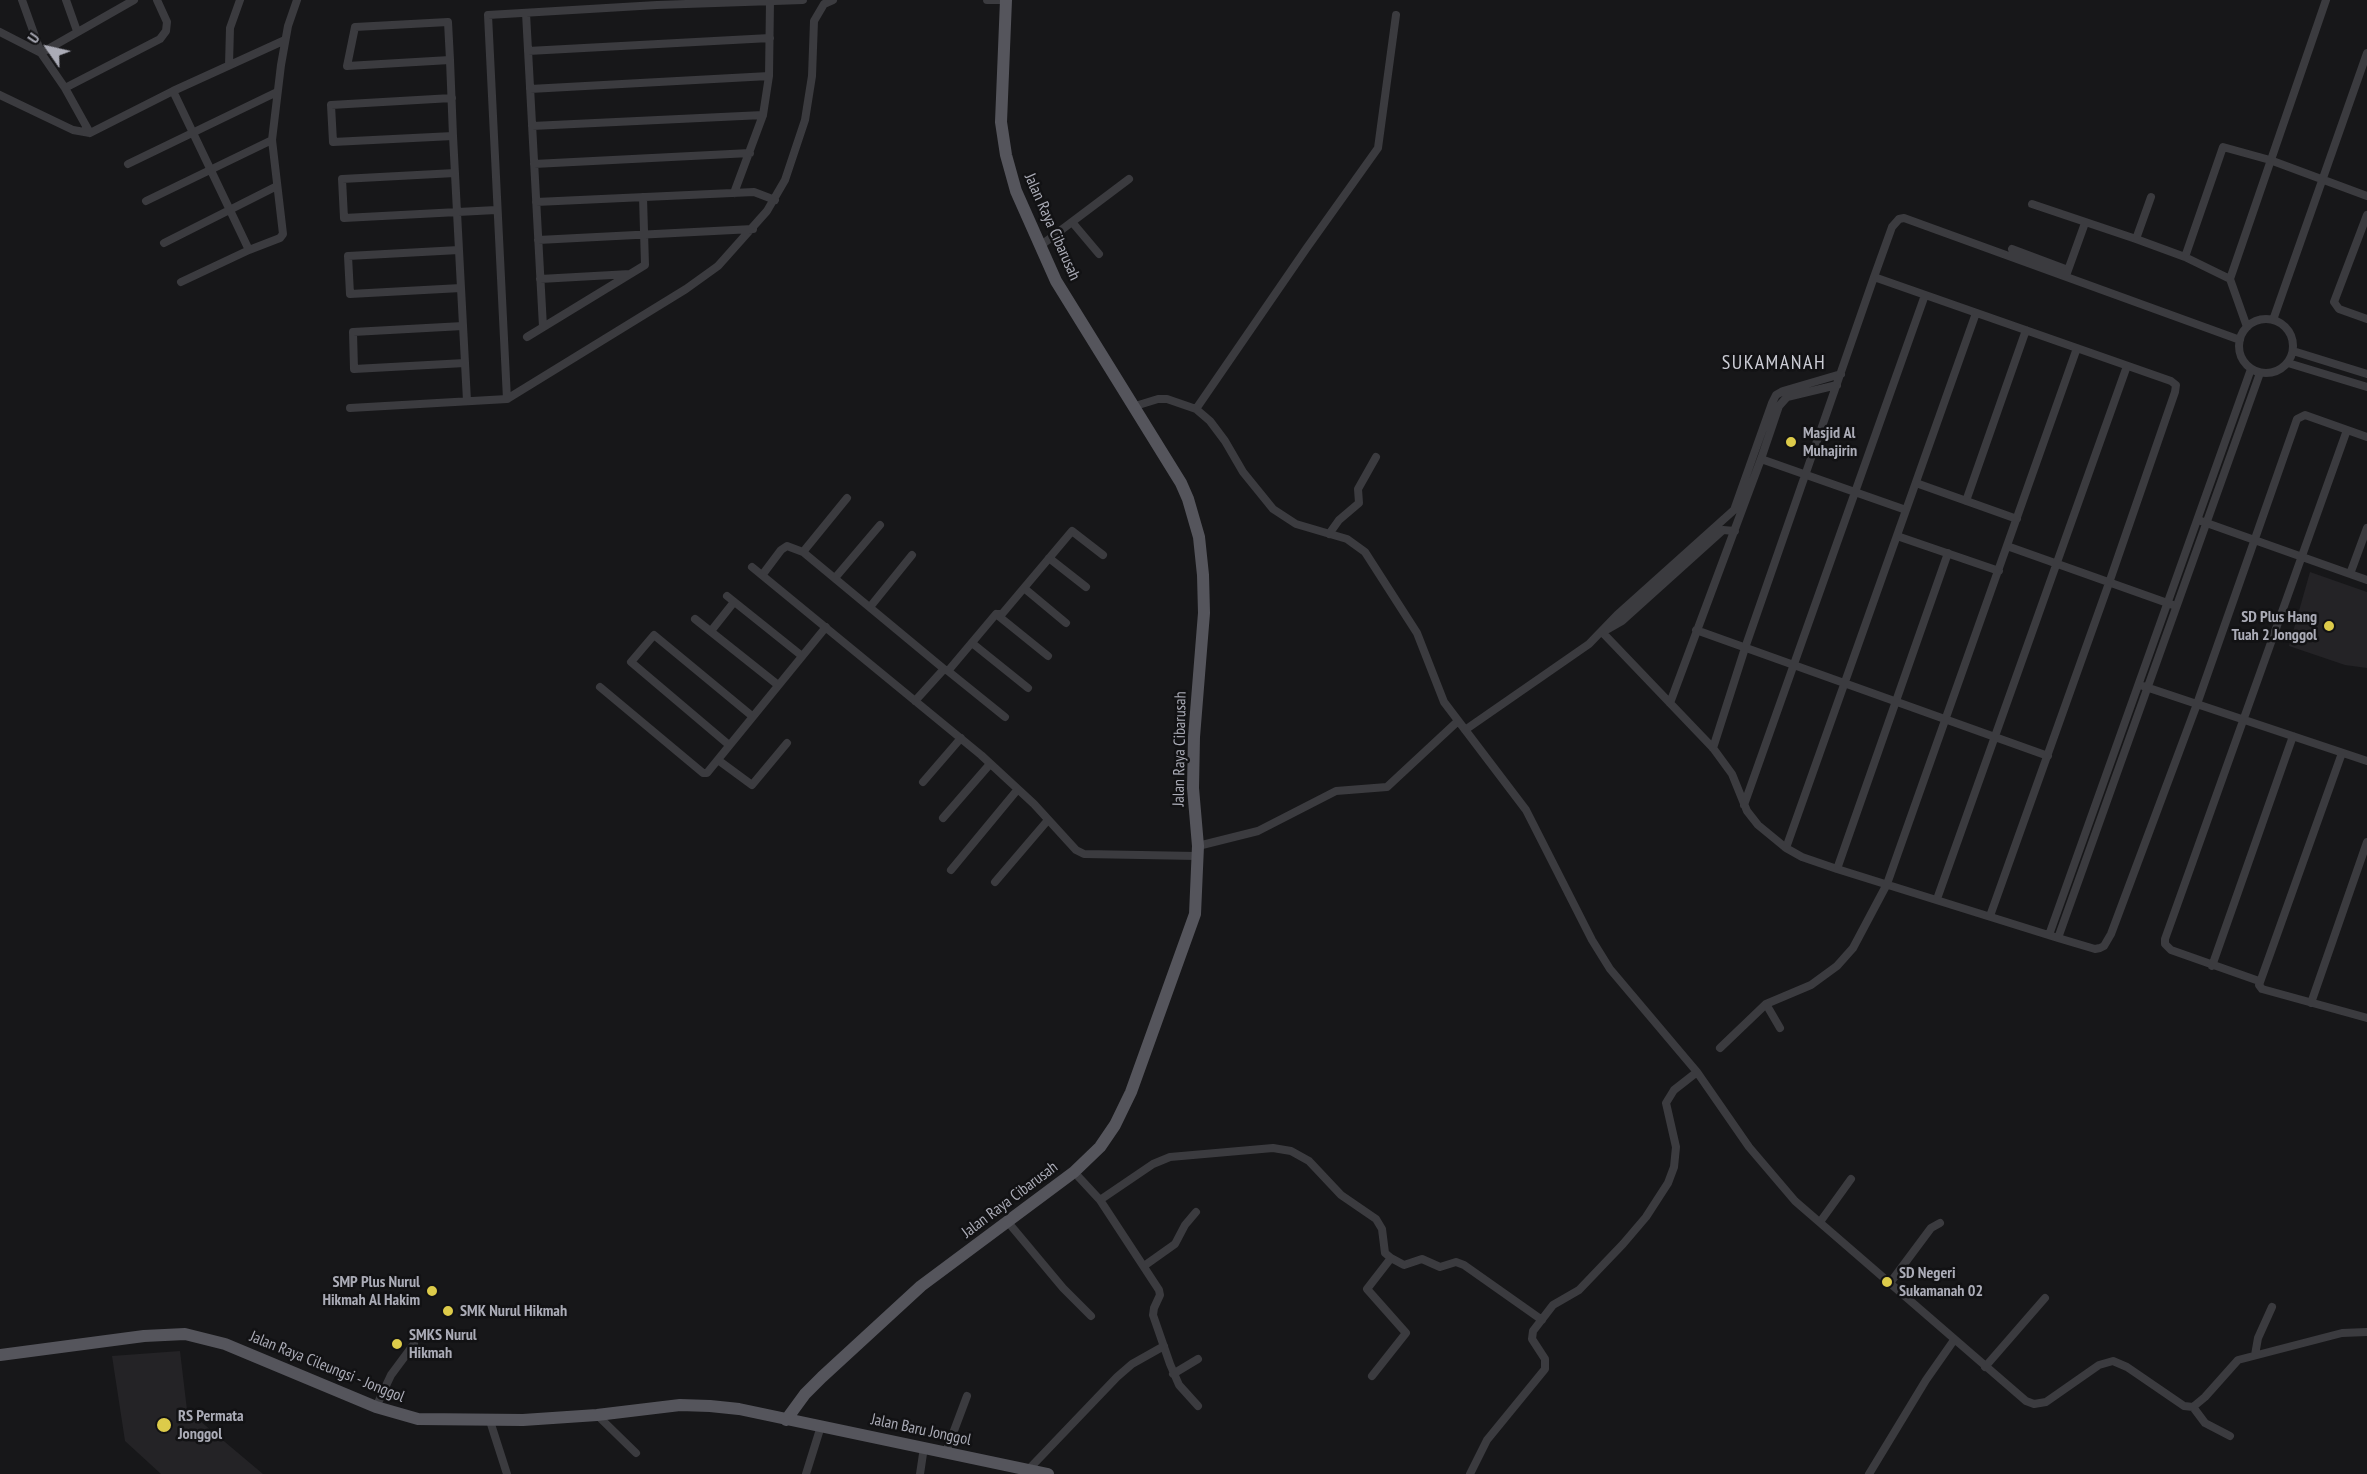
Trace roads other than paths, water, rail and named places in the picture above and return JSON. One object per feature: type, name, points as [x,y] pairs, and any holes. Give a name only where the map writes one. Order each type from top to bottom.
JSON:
[{"type":"main road","name":"Jalan Raya Cibarusah","points":[[786,1420],[805,1394],[921,1286],[1074,1172],[1100,1147],[1115,1125],[1131,1092],[1195,914],[1198,890],[1193,788],[1204,613],[1202,553],[1188,499],[1181,483],[1056,281],[1011,177],[1002,138],[1000,105],[1006,0]]},
{"type":"main road","name":"Jalan Raya Cileungsi - Jonggol","points":[[0,1355],[144,1336],[185,1334],[225,1344],[376,1407],[418,1419],[490,1421],[597,1415],[696,1404],[739,1409],[786,1420]]},
{"type":"main road","name":"Jalan Baru Jonggol","points":[[786,1420],[1048,1474]]},
{"type":"street","points":[[21,0],[43,52],[90,133]]},
{"type":"street","points":[[66,0],[77,31]]},
{"type":"street","points":[[43,52],[117,4],[134,0]]},
{"type":"street","points":[[65,88],[160,39],[166,31],[167,22],[158,0]]},
{"type":"street","points":[[229,65],[230,28],[240,0]]},
{"type":"street","points":[[181,282],[280,238],[283,234],[272,140],[285,40],[297,0]]},
{"type":"street","points":[[507,399],[488,15],[803,0]]},
{"type":"street","points":[[987,0],[1006,0]]},
{"type":"street","points":[[2247,327],[2230,279],[2326,0]]},
{"type":"street","points":[[734,193],[763,115],[769,76],[770,1]]},
{"type":"street","points":[[350,408],[507,399],[703,278],[732,252],[775,200],[792,160],[805,120],[812,76],[814,21],[825,2]]},
{"type":"street","points":[[526,13],[543,327]]},
{"type":"street","points":[[1196,409],[1306,249],[1378,150],[1396,15]]},
{"type":"street","points":[[450,60],[347,66],[355,27],[448,22],[450,60],[452,98],[453,135],[467,402]]},
{"type":"street","points":[[0,32],[43,52]]},
{"type":"street","points":[[528,51],[770,38]]},
{"type":"street","points":[[0,95],[73,130],[90,133],[173,91],[285,40]]},
{"type":"street","points":[[2273,320],[2367,53]]},
{"type":"street","points":[[530,89],[769,76]]},
{"type":"street","points":[[173,91],[249,250]]},
{"type":"street","points":[[128,164],[278,92]]},
{"type":"street","points":[[452,98],[332,105],[333,142],[453,135]]},
{"type":"street","points":[[532,126],[763,115]]},
{"type":"street","points":[[146,201],[272,140]]},
{"type":"street","points":[[2185,257],[2223,147],[2270,160],[2367,196]]},
{"type":"street","points":[[534,164],[750,153]]},
{"type":"street","points":[[455,174],[342,179],[344,218],[496,210]]},
{"type":"street","points":[[1040,246],[1129,178]]},
{"type":"street","points":[[164,243],[277,186]]},
{"type":"street","points":[[536,202],[754,192],[775,200]]},
{"type":"street","points":[[527,336],[645,265],[643,197]]},
{"type":"street","points":[[2136,239],[2151,197]]},
{"type":"street","points":[[2032,204],[2185,257],[2230,279]]},
{"type":"street","points":[[2367,215],[2334,302],[2339,309],[2367,319]]},
{"type":"street","points":[[1713,748],[1745,648],[1892,227],[1899,219],[1904,218],[2067,273]]},
{"type":"street","points":[[1072,222],[1099,255]]},
{"type":"street","points":[[2067,273],[2085,223]]},
{"type":"street","points":[[538,240],[753,229]]},
{"type":"street","points":[[2012,249],[2067,273],[2240,340]]},
{"type":"street","points":[[459,250],[348,256],[350,294],[461,288]]},
{"type":"street","points":[[540,279],[632,274]]},
{"type":"street","points":[[1874,277],[2171,381],[2175,385],[2175,392],[2109,583],[1990,916]]},
{"type":"street","points":[[1743,805],[1925,295]]},
{"type":"street","points":[[1786,848],[1976,313]]},
{"type":"street","points":[[2259,320],[2273,320],[2285,326],[2293,344],[2288,363],[2275,372],[2255,371],[2241,356],[2240,340],[2247,327],[2259,320]]},
{"type":"street","points":[[463,326],[353,332],[354,369],[465,363]]},
{"type":"street","points":[[1966,501],[2026,330]]},
{"type":"street","points":[[1720,1048],[1766,1004],[1811,985],[1837,966],[1853,948],[1887,884],[2077,348]]},
{"type":"street","points":[[2293,351],[2367,374]]},
{"type":"street","points":[[2288,363],[2367,387]]},
{"type":"street","points":[[1937,899],[2127,366]]},
{"type":"street","points":[[2054,937],[2255,371]]},
{"type":"street","points":[[1465,730],[1575,655],[1734,510],[1776,395],[1782,391],[1841,374]]},
{"type":"street","points":[[1670,704],[1735,531],[1779,405],[1782,400],[1812,389],[1837,384]]},
{"type":"street","points":[[1132,407],[1158,399],[1167,399],[1196,409],[1210,421],[1243,472],[1273,510],[1296,524],[1356,544],[1372,561],[1417,633],[1444,702],[1526,810],[1601,956],[1646,1014],[1697,1072],[1727,1117],[1769,1172],[1795,1201],[2026,1401],[2041,1404],[2054,1398],[2099,1365],[2113,1361],[2127,1367],[2184,1406],[2193,1407],[2238,1360],[2342,1333],[2367,1332]]},
{"type":"street","points":[[1602,632],[1713,748],[1729,769],[1743,805],[1758,825],[1786,848],[1802,857],[1837,869],[2095,949],[2104,946],[2108,940],[2197,704],[2297,419],[2305,415],[2367,437]]},
{"type":"street","points":[[2259,981],[2171,950],[2167,947],[2165,939],[2347,430]]},
{"type":"street","points":[[1329,534],[1339,520],[1359,503],[1358,489],[1376,457]]},
{"type":"street","points":[[1761,459],[1906,510]]},
{"type":"street","points":[[1916,483],[2017,519]]},
{"type":"street","points":[[804,552],[847,498]]},
{"type":"street","points":[[2202,521],[2367,580]]},
{"type":"street","points":[[835,578],[880,525]]},
{"type":"street","points":[[2350,574],[2367,528]]},
{"type":"street","points":[[1602,632],[1622,621],[1723,530],[1735,531]]},
{"type":"street","points":[[996,614],[1002,614],[1072,531],[1103,555]]},
{"type":"street","points":[[1897,536],[1999,571]]},
{"type":"street","points":[[763,574],[781,550],[787,546],[804,552],[1005,717]]},
{"type":"street","points":[[2007,546],[2172,605]]},
{"type":"street","points":[[1837,869],[1948,553]]},
{"type":"street","points":[[870,607],[912,555]]},
{"type":"street","points":[[1048,558],[1086,587]]},
{"type":"street","points":[[752,567],[961,738],[1018,789],[1069,845],[1084,854],[1197,851],[1258,831],[1336,790],[1387,787],[1458,721]]},
{"type":"street","points":[[1024,588],[1066,623]]},
{"type":"street","points":[[711,631],[730,599],[802,656]]},
{"type":"street","points":[[915,701],[972,643],[996,614]]},
{"type":"street","points":[[996,614],[1048,656]]},
{"type":"street","points":[[695,619],[778,685]]},
{"type":"street","points":[[600,687],[703,773],[708,772],[826,627]]},
{"type":"street","points":[[1696,630],[2048,756]]},
{"type":"street","points":[[729,746],[630,662],[654,635],[752,716]]},
{"type":"street","points":[[972,643],[1028,688]]},
{"type":"street","points":[[2143,686],[2367,761]]},
{"type":"street","points":[[2212,966],[2293,736]]},
{"type":"street","points":[[923,782],[961,738]]},
{"type":"street","points":[[718,760],[752,786],[787,743]]},
{"type":"street","points":[[2342,753],[2259,981],[2262,989],[2367,1018]]},
{"type":"street","points":[[943,818],[990,764]]},
{"type":"street","points":[[951,870],[1018,789]]},
{"type":"street","points":[[995,882],[1048,820]]},
{"type":"street","points":[[2311,1003],[2367,842]]},
{"type":"street","points":[[1766,1004],[1780,1028]]},
{"type":"street","points":[[1470,1474],[1487,1440],[1545,1368],[1545,1359],[1532,1336],[1542,1320],[1558,1302],[1584,1286],[1623,1244],[1658,1200],[1674,1167],[1676,1147],[1666,1103],[1674,1090],[1697,1072]]},
{"type":"street","points":[[1100,1200],[1153,1164],[1170,1157],[1273,1148],[1291,1151],[1309,1161],[1341,1195],[1376,1219],[1382,1229],[1385,1253],[1391,1258],[1404,1265],[1422,1259],[1440,1267],[1456,1262],[1464,1265],[1542,1320]]},
{"type":"street","points":[[1074,1172],[1100,1200],[1160,1290],[1153,1315],[1173,1374],[1185,1394],[1198,1406]]},
{"type":"street","points":[[1820,1222],[1851,1179]]},
{"type":"street","points":[[1144,1266],[1174,1244],[1185,1224],[1196,1212]]},
{"type":"street","points":[[1007,1221],[1063,1288],[1091,1316]]},
{"type":"street","points":[[1890,1283],[1931,1228],[1940,1223]]},
{"type":"street","points":[[1372,1376],[1406,1333],[1367,1289],[1391,1258]]},
{"type":"street","points":[[1985,1367],[2045,1298]]},
{"type":"street","points":[[2255,1355],[2258,1338],[2272,1307]]},
{"type":"street","points":[[1869,1474],[1932,1371],[1954,1340]]},
{"type":"street","points":[[376,1407],[391,1375],[414,1344]]},
{"type":"street","points":[[1028,1470],[1117,1377],[1132,1364],[1164,1346]]},
{"type":"street","points":[[1173,1374],[1198,1359]]},
{"type":"street","points":[[946,1452],[967,1396]]},
{"type":"street","points":[[2193,1407],[2205,1423],[2230,1436]]},
{"type":"street","points":[[597,1415],[636,1453]]},
{"type":"street","points":[[490,1421],[507,1474]]},
{"type":"street","points":[[806,1474],[821,1426]]},
{"type":"street","points":[[920,1474],[924,1447]]},
{"type":"place","name":"Masjid Al Muhajirin","points":[[1791,442]]},
{"type":"place","name":"SD Plus Hang Tuah 2 Jonggol","points":[[2329,626]]},
{"type":"place","name":"SD Negeri Sukamanah 02","points":[[1887,1282]]},
{"type":"place","name":"SMP Plus Nurul Hikmah Al Hakim","points":[[432,1291]]},
{"type":"place","name":"SMK Nurul Hikmah","points":[[448,1311]]},
{"type":"place","name":"SMKS Nurul Hikmah","points":[[397,1344]]},
{"type":"place","name":"RS Permata Jonggol","points":[[164,1425]]},
{"type":"district","name":"SUKAMANAH","points":[[1774,363]]}]
